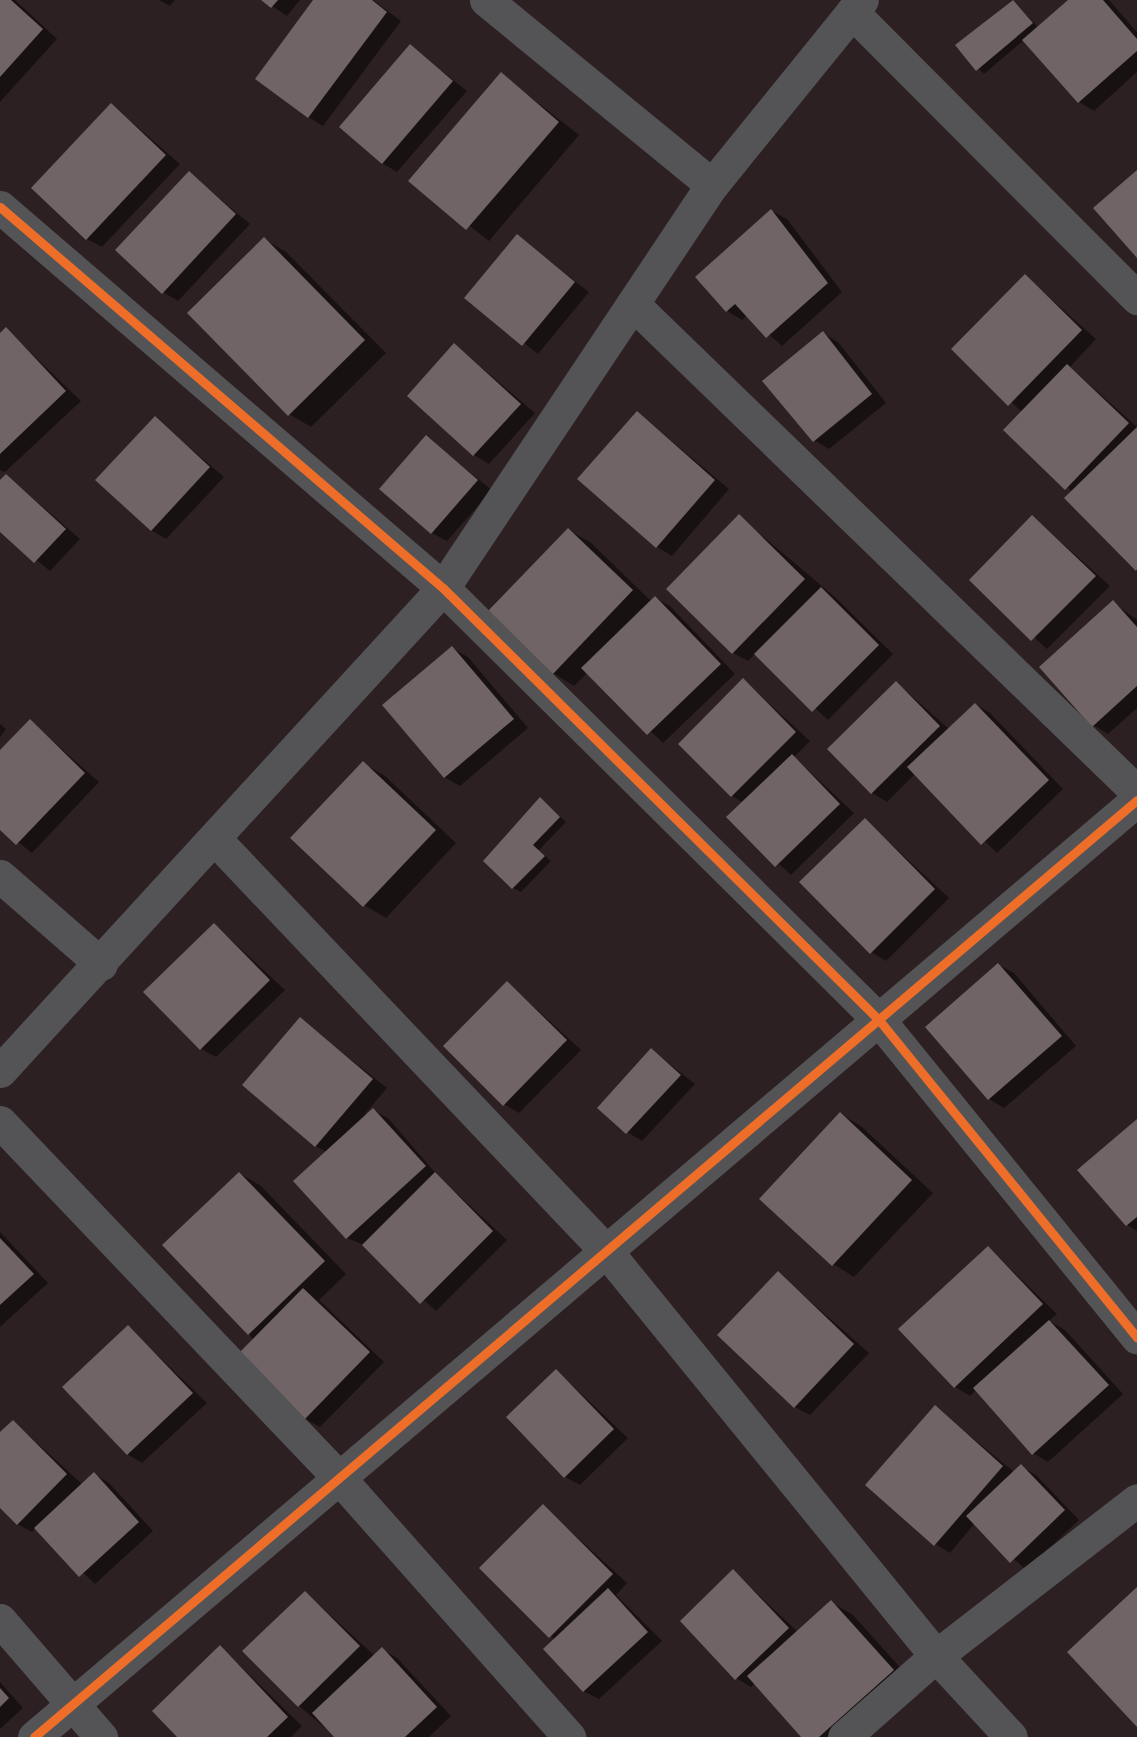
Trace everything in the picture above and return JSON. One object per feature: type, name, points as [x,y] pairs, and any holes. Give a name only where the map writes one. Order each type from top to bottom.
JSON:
[{"type":"street","points":[[486,0],[712,185]]},
{"type":"street","points":[[0,1071],[101,964],[443,588],[635,306],[712,185],[857,6],[1137,298]]},
{"type":"street","points":[[0,207],[443,588],[879,1020],[1137,1337]]},
{"type":"street","points":[[635,306],[1137,792]]},
{"type":"street","points":[[34,1737],[341,1480],[1137,800]]},
{"type":"street","points":[[214,838],[607,1252],[936,1656],[1011,1737]]},
{"type":"street","points":[[0,876],[101,964]]},
{"type":"street","points":[[0,1122],[341,1480],[569,1737]]},
{"type":"street","points":[[844,1737],[936,1656],[1137,1500]]},
{"type":"street","points":[[0,1620],[101,1737]]},
{"type":"building","points":[[0,0],[11,0],[43,29],[0,77]]},
{"type":"building","points":[[261,0],[278,0],[271,8]]},
{"type":"building","points":[[313,0],[372,0],[387,12],[308,118],[255,79]]},
{"type":"building","points":[[1013,0],[1033,23],[976,71],[955,45]]},
{"type":"building","points":[[1068,0],[1103,0],[1137,39],[1137,51],[1078,103],[1022,40]]},
{"type":"building","points":[[410,44],[453,81],[382,164],[339,127]]},
{"type":"building","points":[[501,72],[559,122],[466,230],[408,181]]},
{"type":"building","points":[[111,103],[166,155],[86,240],[31,188]]},
{"type":"building","points":[[1137,170],[1137,258],[1093,208]]},
{"type":"building","points":[[189,171],[236,214],[162,294],[115,250]]},
{"type":"building","points":[[771,209],[828,283],[766,338],[735,304],[726,312],[695,277]]},
{"type":"building","points":[[517,234],[575,282],[522,346],[464,298]]},
{"type":"building","points":[[264,237],[365,340],[288,416],[187,313]]},
{"type":"building","points":[[1025,274],[1082,330],[1008,406],[951,349]]},
{"type":"building","points":[[6,327],[66,391],[0,454],[0,333]]},
{"type":"building","points":[[823,331],[872,394],[813,442],[762,381]]},
{"type":"building","points":[[454,343],[521,404],[473,456],[407,396]]},
{"type":"building","points":[[1067,364],[1129,423],[1065,490],[1003,430]]},
{"type":"building","points":[[637,411],[715,480],[656,548],[577,479]]},
{"type":"building","points":[[155,416],[210,467],[151,531],[95,480]]},
{"type":"building","points":[[1137,427],[1137,569],[1136,571],[1064,498]]},
{"type":"building","points":[[426,435],[478,480],[431,534],[379,489]]},
{"type":"building","points":[[6,474],[66,529],[34,563],[0,532],[0,480]]},
{"type":"building","points":[[739,514],[805,579],[732,654],[666,589]]},
{"type":"building","points":[[1032,515],[1096,576],[1031,641],[969,580]]},
{"type":"building","points":[[568,528],[633,590],[552,675],[487,612]]},
{"type":"building","points":[[821,587],[879,645],[812,712],[754,654]]},
{"type":"building","points":[[655,596],[721,664],[647,735],[581,668]]},
{"type":"building","points":[[1113,600],[1137,627],[1137,686],[1092,727],[1039,667]]},
{"type":"building","points":[[452,646],[514,719],[444,778],[382,705]]},
{"type":"building","points":[[743,678],[796,732],[731,797],[678,744]]},
{"type":"building","points":[[896,681],[940,726],[871,794],[827,749]]},
{"type":"building","points":[[975,703],[1049,780],[981,845],[907,767]]},
{"type":"building","points":[[30,719],[85,773],[16,845],[0,830],[0,750]]},
{"type":"building","points":[[792,754],[840,804],[775,867],[726,817]]},
{"type":"building","points":[[363,761],[436,830],[363,907],[290,838]]},
{"type":"building","points":[[540,797],[560,817],[533,845],[545,856],[512,889],[483,861]]},
{"type":"building","points":[[865,818],[935,889],[870,954],[799,882]]},
{"type":"building","points":[[214,923],[270,980],[200,1050],[143,992]]},
{"type":"building","points":[[998,963],[1062,1036],[988,1100],[925,1027]]},
{"type":"building","points":[[507,981],[567,1040],[503,1106],[443,1046]]},
{"type":"building","points":[[300,1017],[373,1079],[315,1147],[242,1085]]},
{"type":"building","points":[[651,1048],[681,1075],[626,1134],[597,1108]]},
{"type":"building","points":[[373,1108],[426,1166],[346,1239],[293,1181]]},
{"type":"building","points":[[840,1112],[912,1180],[832,1266],[759,1199]]},
{"type":"building","points":[[1137,1119],[1137,1217],[1126,1226],[1077,1170]]},
{"type":"building","points":[[239,1172],[325,1261],[248,1335],[162,1245]]},
{"type":"building","points":[[435,1172],[493,1231],[420,1304],[362,1245]]},
{"type":"building","points":[[0,1238],[34,1274],[0,1305]]},
{"type":"building","points":[[988,1246],[1043,1304],[954,1388],[898,1329]]},
{"type":"building","points":[[778,1271],[854,1344],[794,1408],[717,1335]]},
{"type":"building","points":[[303,1288],[370,1352],[304,1420],[237,1355]]},
{"type":"building","points":[[1049,1320],[1109,1385],[1032,1455],[973,1388]]},
{"type":"building","points":[[128,1325],[193,1393],[127,1455],[62,1387]]},
{"type":"building","points":[[556,1369],[614,1429],[564,1478],[506,1417]]},
{"type":"building","points":[[935,1405],[1003,1466],[934,1546],[865,1485]]},
{"type":"building","points":[[13,1420],[67,1474],[17,1525],[0,1508],[0,1432]]},
{"type":"building","points":[[1021,1464],[1065,1510],[1010,1563],[966,1516]]},
{"type":"building","points":[[94,1472],[139,1522],[79,1577],[34,1528]]},
{"type":"building","points":[[543,1504],[613,1574],[549,1638],[479,1568]]},
{"type":"building","points":[[733,1569],[789,1628],[735,1680],[680,1621]]},
{"type":"building","points":[[1137,1587],[1137,1727],[1067,1652]]},
{"type":"building","points":[[608,1588],[648,1632],[583,1692],[543,1649]]},
{"type":"building","points":[[305,1591],[360,1646],[298,1707],[242,1651]]},
{"type":"building","points":[[831,1600],[894,1670],[819,1737],[801,1737],[747,1676]]},
{"type":"building","points":[[220,1645],[288,1717],[267,1737],[177,1737],[152,1711]]},
{"type":"building","points":[[382,1647],[437,1707],[405,1737],[334,1737],[312,1713]]},
{"type":"building","points":[[0,1688],[9,1698],[0,1707]]},
{"type":"cycle path","points":[[0,207],[443,588],[879,1020],[1137,1337]]},
{"type":"cycle path","points":[[34,1737],[1137,800]]}]
